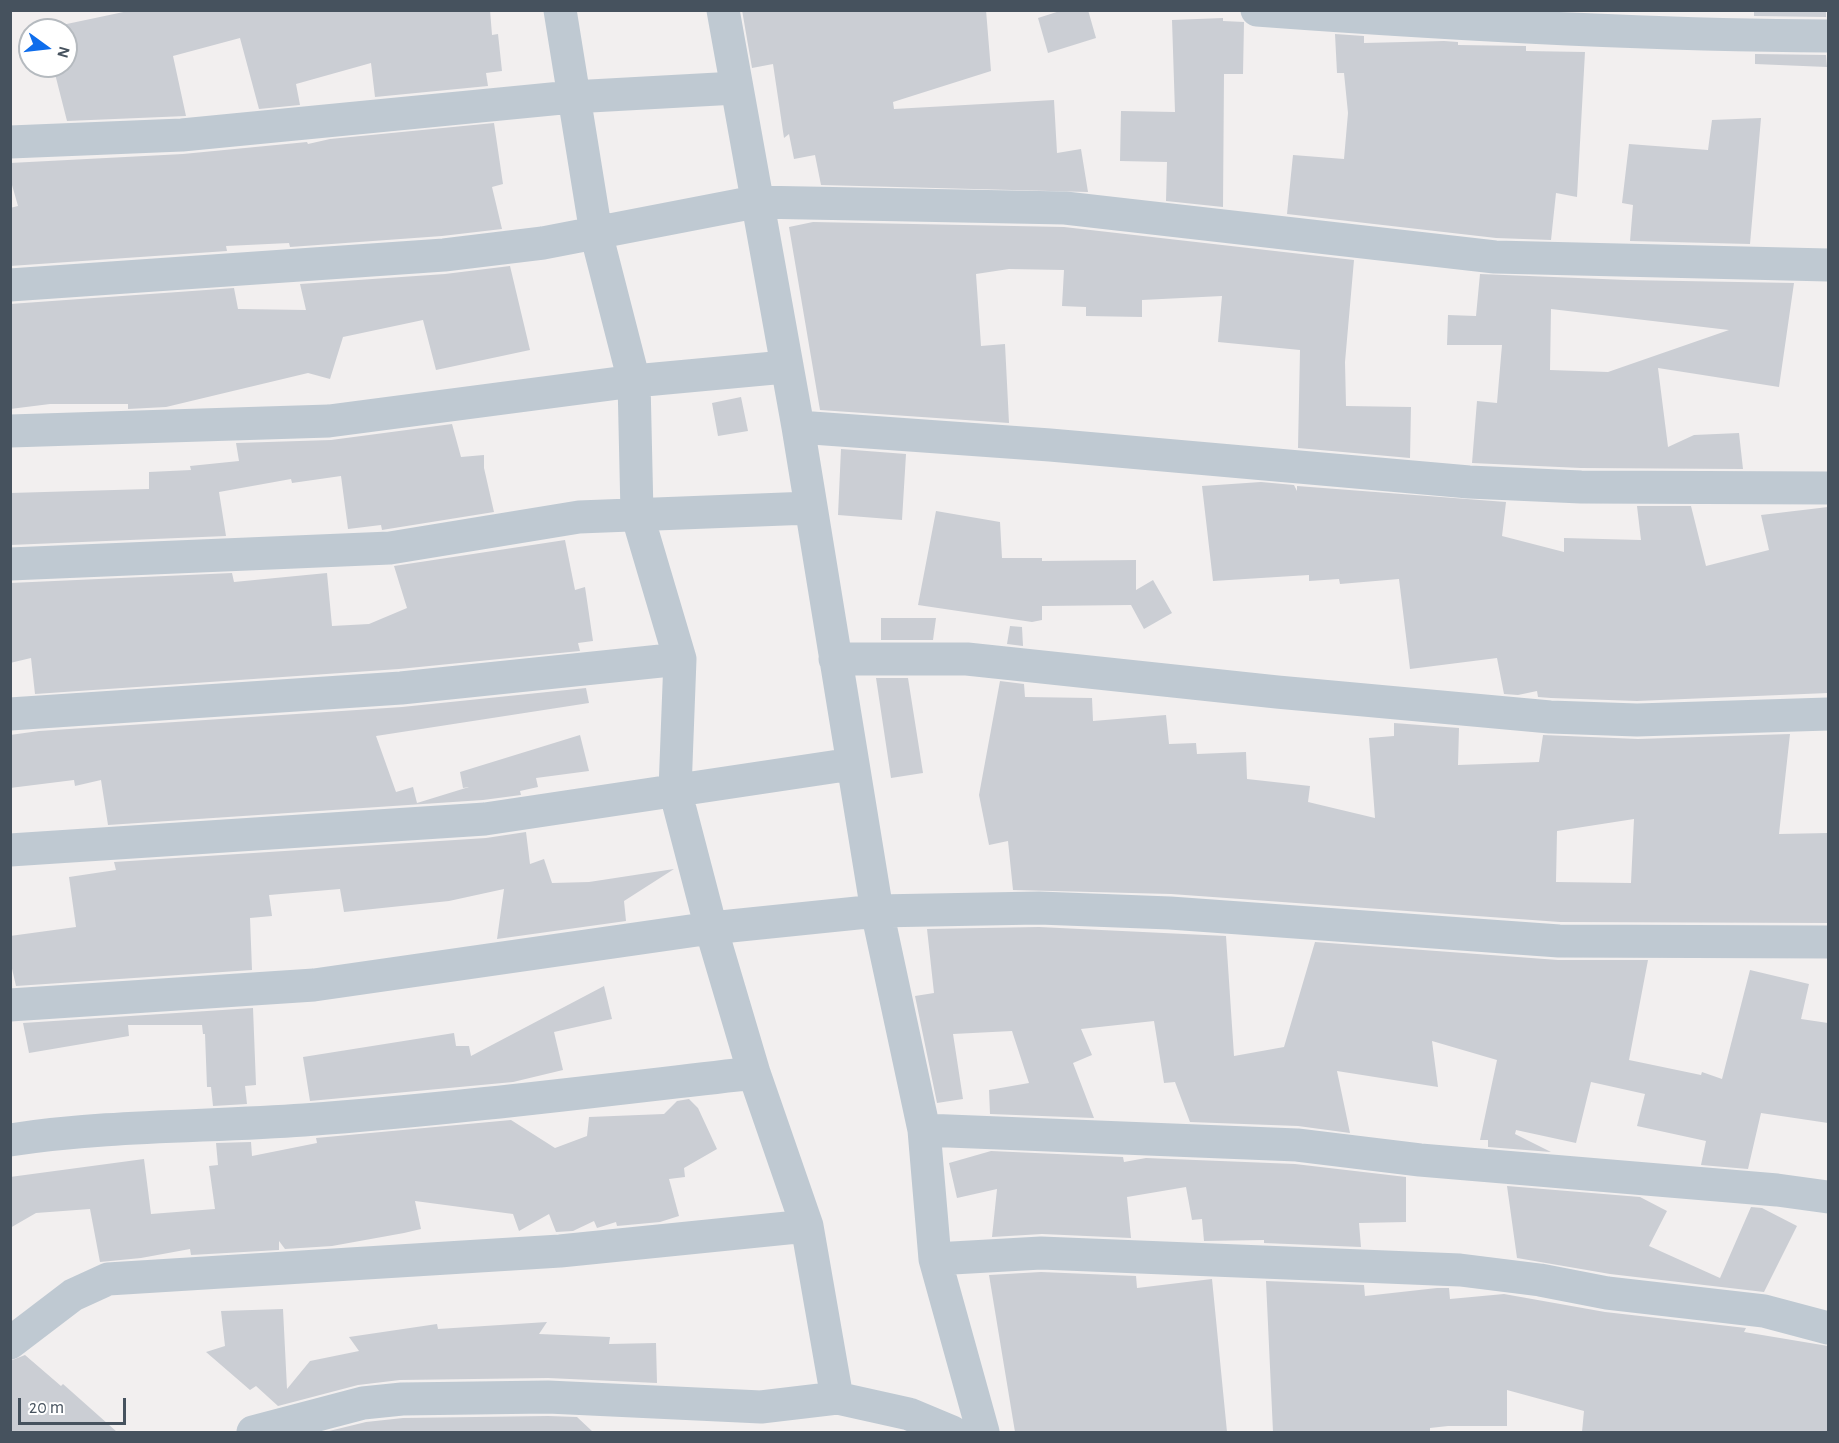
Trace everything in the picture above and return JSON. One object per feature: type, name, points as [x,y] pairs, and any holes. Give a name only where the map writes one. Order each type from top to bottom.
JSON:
[{"type":"street","points":[[560,10],[572,97],[596,233],[634,381],[636,514],[680,658],[675,790],[711,928],[754,1073],[807,1226],[837,1398]]},
{"type":"street","points":[[723,10],[755,202],[798,427],[877,911],[924,1130],[935,1259],[983,1432]]},
{"type":"street","points":[[1257,10],[1484,25],[1722,35],[1828,36]]},
{"type":"street","points":[[10,142],[192,134],[572,97],[736,88]]},
{"type":"street","points":[[10,285],[444,255],[543,243],[755,202],[1065,208],[1495,257],[1828,265]]},
{"type":"street","points":[[10,431],[329,421],[634,381],[785,367]]},
{"type":"street","points":[[798,427],[1050,445],[1469,482],[1581,487],[1828,488]]},
{"type":"street","points":[[10,564],[390,548],[551,521],[636,514],[810,508]]},
{"type":"street","points":[[10,714],[401,688],[680,658]]},
{"type":"street","points":[[835,659],[968,659],[1277,692],[1550,717],[1636,720],[1828,714]]},
{"type":"street","points":[[10,850],[485,819],[852,764]]},
{"type":"street","points":[[10,1005],[314,985],[711,928],[877,911],[1039,908],[1170,913],[1559,941],[1828,942]]},
{"type":"street","points":[[10,1140],[73,1132],[303,1120],[434,1109],[754,1073]]},
{"type":"street","points":[[924,1130],[1297,1145],[1420,1160],[1776,1190],[1828,1197]]},
{"type":"street","points":[[10,1343],[73,1295],[108,1279],[560,1251],[807,1226]]},
{"type":"street","points":[[935,1259],[1041,1253],[1460,1270],[1540,1280],[1607,1293],[1764,1311],[1828,1328]]},
{"type":"street","points":[[254,1432],[363,1403],[402,1399],[548,1397],[761,1407],[837,1398],[910,1423],[952,1432]]},
{"type":"building","points":[[133,10],[490,10],[492,35],[498,34],[502,71],[486,73],[488,86],[375,97],[371,63],[296,84],[300,105],[259,109],[240,38],[173,56],[186,116],[67,121],[56,78],[78,78],[78,22]]},
{"type":"building","points":[[742,10],[986,10],[991,71],[893,102],[894,109],[1054,100],[1057,153],[1081,149],[1088,192],[821,185],[815,155],[794,159],[789,134],[784,138],[773,64],[752,68]]},
{"type":"building","points":[[1063,10],[1088,10],[1096,38],[1048,53],[1038,18]]},
{"type":"building","points":[[1754,10],[1826,10],[1826,17],[1754,16]]},
{"type":"building","points":[[1223,18],[1223,21],[1244,22],[1243,74],[1224,74],[1223,207],[1166,201],[1167,162],[1120,161],[1121,111],[1175,112],[1172,20]]},
{"type":"building","points":[[1335,34],[1364,36],[1364,43],[1444,41],[1458,42],[1458,45],[1526,46],[1526,51],[1585,52],[1577,197],[1556,193],[1551,240],[1496,238],[1287,214],[1293,155],[1344,159],[1348,113],[1344,73],[1337,73]]},
{"type":"building","points":[[1755,54],[1826,55],[1827,67],[1755,64]]},
{"type":"building","points":[[1761,118],[1750,244],[1630,241],[1633,205],[1622,203],[1629,144],[1708,150],[1712,120]]},
{"type":"building","points":[[494,123],[503,184],[492,187],[502,229],[442,236],[290,247],[289,243],[226,246],[227,251],[10,266],[10,208],[18,206],[10,178],[10,163],[183,154],[307,142],[308,144],[330,139]]},
{"type":"building","points":[[813,222],[1064,227],[1354,260],[1345,362],[1346,406],[1411,407],[1410,458],[1298,448],[1300,350],[1218,342],[1222,296],[1142,300],[1142,317],[1086,316],[1086,307],[1062,306],[1064,270],[1009,269],[976,274],[981,346],[1005,344],[1009,423],[820,410],[789,227]]},
{"type":"building","points":[[510,266],[530,350],[436,370],[423,320],[343,337],[330,379],[308,373],[166,407],[128,409],[128,404],[50,404],[10,409],[10,304],[234,288],[238,309],[306,310],[300,284],[445,274]]},
{"type":"building","points":[[1480,274],[1794,283],[1779,387],[1658,368],[1668,447],[1694,435],[1739,433],[1743,469],[1581,468],[1472,463],[1477,401],[1497,403],[1502,345],[1447,345],[1448,315],[1476,316]],"holes":[[[1551,309],[1729,330],[1608,372],[1550,370]]]},
{"type":"building","points":[[741,397],[748,431],[718,436],[712,403]]},
{"type":"building","points":[[452,424],[461,457],[484,455],[484,468],[494,512],[382,530],[381,525],[348,529],[341,476],[292,483],[291,479],[219,492],[226,536],[10,545],[10,493],[149,489],[149,472],[191,470],[190,466],[239,461],[236,443],[331,440]]},
{"type":"building","points":[[841,449],[906,454],[902,520],[838,515]]},
{"type":"building","points":[[1261,482],[1294,485],[1297,491],[1297,486],[1506,502],[1502,536],[1564,552],[1564,538],[1641,540],[1637,506],[1691,506],[1706,566],[1769,550],[1761,515],[1828,507],[1828,693],[1637,701],[1551,698],[1538,697],[1537,691],[1518,695],[1504,694],[1497,658],[1410,669],[1399,579],[1340,584],[1339,579],[1309,581],[1309,575],[1213,581],[1202,486]]},
{"type":"building","points":[[936,511],[1000,522],[1002,558],[1042,558],[1042,561],[1136,560],[1136,590],[1153,580],[1172,613],[1144,629],[1131,605],[1042,606],[1042,620],[1032,622],[918,605]]},
{"type":"building","points":[[565,540],[575,590],[585,587],[593,641],[578,643],[580,651],[399,669],[35,694],[31,658],[10,663],[10,583],[232,573],[234,582],[327,573],[332,626],[369,624],[407,608],[394,566]]},
{"type":"building","points":[[881,618],[936,618],[933,640],[881,640]]},
{"type":"building","points":[[1010,626],[1022,627],[1023,646],[1007,644]]},
{"type":"building","points":[[876,678],[908,678],[923,773],[891,778]]},
{"type":"building","points":[[1000,681],[1024,684],[1025,697],[1092,698],[1093,721],[1166,715],[1169,744],[1196,743],[1197,754],[1246,752],[1247,779],[1310,786],[1308,802],[1375,818],[1369,738],[1394,736],[1394,723],[1459,728],[1458,765],[1539,762],[1543,735],[1638,739],[1790,734],[1779,834],[1828,833],[1828,923],[1560,922],[1171,894],[1013,890],[1008,841],[989,845],[979,795]],"holes":[[[1634,819],[1631,883],[1556,882],[1557,831]]]},
{"type":"building","points":[[586,688],[589,703],[376,736],[396,792],[413,787],[417,803],[469,787],[463,788],[460,772],[580,735],[589,771],[536,778],[538,787],[520,791],[521,795],[483,800],[108,825],[101,780],[75,786],[74,780],[10,788],[10,735],[39,731],[402,707]]},
{"type":"building","points":[[526,832],[530,864],[544,859],[552,883],[589,882],[674,869],[624,901],[626,921],[497,939],[504,889],[449,901],[344,912],[340,889],[269,895],[272,916],[250,918],[252,970],[16,986],[10,960],[10,936],[76,927],[69,877],[116,870],[114,862],[486,838]]},
{"type":"building","points":[[1039,927],[1226,936],[1234,1056],[1284,1047],[1315,942],[1558,960],[1648,960],[1629,1060],[1701,1075],[1702,1072],[1722,1079],[1750,970],[1809,984],[1801,1019],[1828,1023],[1828,1123],[1761,1113],[1748,1169],[1701,1165],[1706,1141],[1637,1126],[1645,1094],[1591,1082],[1576,1143],[1516,1130],[1515,1134],[1551,1152],[1488,1147],[1488,1140],[1480,1140],[1497,1060],[1432,1041],[1438,1087],[1337,1071],[1350,1133],[1298,1126],[1190,1122],[1175,1082],[1164,1083],[1154,1021],[1081,1029],[1092,1055],[1073,1063],[1094,1118],[990,1114],[989,1090],[1029,1083],[1012,1031],[953,1034],[963,1099],[937,1103],[915,996],[934,993],[927,929]]},
{"type":"building","points":[[604,986],[612,1019],[554,1032],[563,1070],[513,1082],[310,1101],[303,1057],[454,1033],[456,1046],[469,1046],[471,1056]]},
{"type":"building","points":[[253,1008],[256,1085],[245,1086],[247,1104],[213,1106],[211,1087],[207,1087],[205,1034],[203,1034],[202,1025],[128,1025],[129,1036],[29,1053],[23,1023]]},
{"type":"building","points":[[689,1099],[698,1108],[717,1149],[684,1168],[685,1177],[669,1179],[679,1216],[660,1222],[617,1226],[616,1222],[597,1228],[594,1221],[573,1231],[556,1232],[549,1214],[519,1231],[513,1214],[415,1201],[421,1229],[404,1233],[332,1246],[285,1249],[279,1241],[279,1250],[191,1255],[190,1249],[141,1258],[100,1262],[90,1209],[36,1213],[10,1228],[10,1177],[144,1159],[151,1214],[215,1209],[209,1166],[218,1165],[216,1143],[251,1142],[252,1156],[317,1143],[316,1138],[511,1120],[555,1148],[587,1136],[589,1117],[664,1114],[677,1101]]},
{"type":"building","points":[[991,1151],[1123,1157],[1124,1162],[1146,1158],[1295,1164],[1406,1177],[1406,1222],[1359,1223],[1361,1247],[1264,1243],[1264,1240],[1204,1241],[1202,1219],[1192,1220],[1186,1187],[1127,1197],[1131,1238],[1042,1234],[992,1237],[997,1189],[957,1198],[949,1163]]},
{"type":"building","points":[[1507,1186],[1640,1197],[1667,1211],[1649,1246],[1720,1278],[1751,1207],[1762,1208],[1797,1226],[1764,1292],[1610,1274],[1517,1258]]},
{"type":"building","points":[[1041,1272],[1136,1276],[1137,1288],[1212,1279],[1227,1432],[1015,1432],[989,1275]]},
{"type":"building","points":[[1266,1281],[1364,1285],[1365,1296],[1437,1288],[1449,1288],[1450,1299],[1504,1294],[1605,1312],[1746,1328],[1744,1332],[1828,1346],[1828,1432],[1582,1432],[1584,1411],[1507,1390],[1507,1426],[1448,1426],[1430,1428],[1430,1432],[1273,1432]]},
{"type":"building","points":[[283,1309],[287,1389],[310,1361],[359,1351],[349,1337],[437,1324],[438,1329],[547,1322],[539,1334],[610,1337],[609,1344],[656,1343],[657,1383],[548,1378],[400,1380],[358,1385],[278,1406],[256,1386],[250,1390],[206,1352],[225,1346],[221,1311]]},
{"type":"building","points":[[25,1355],[61,1386],[63,1384],[117,1432],[10,1432],[10,1361]]},
{"type":"building","points":[[577,1417],[593,1432],[325,1432],[366,1422],[403,1418]]}]
